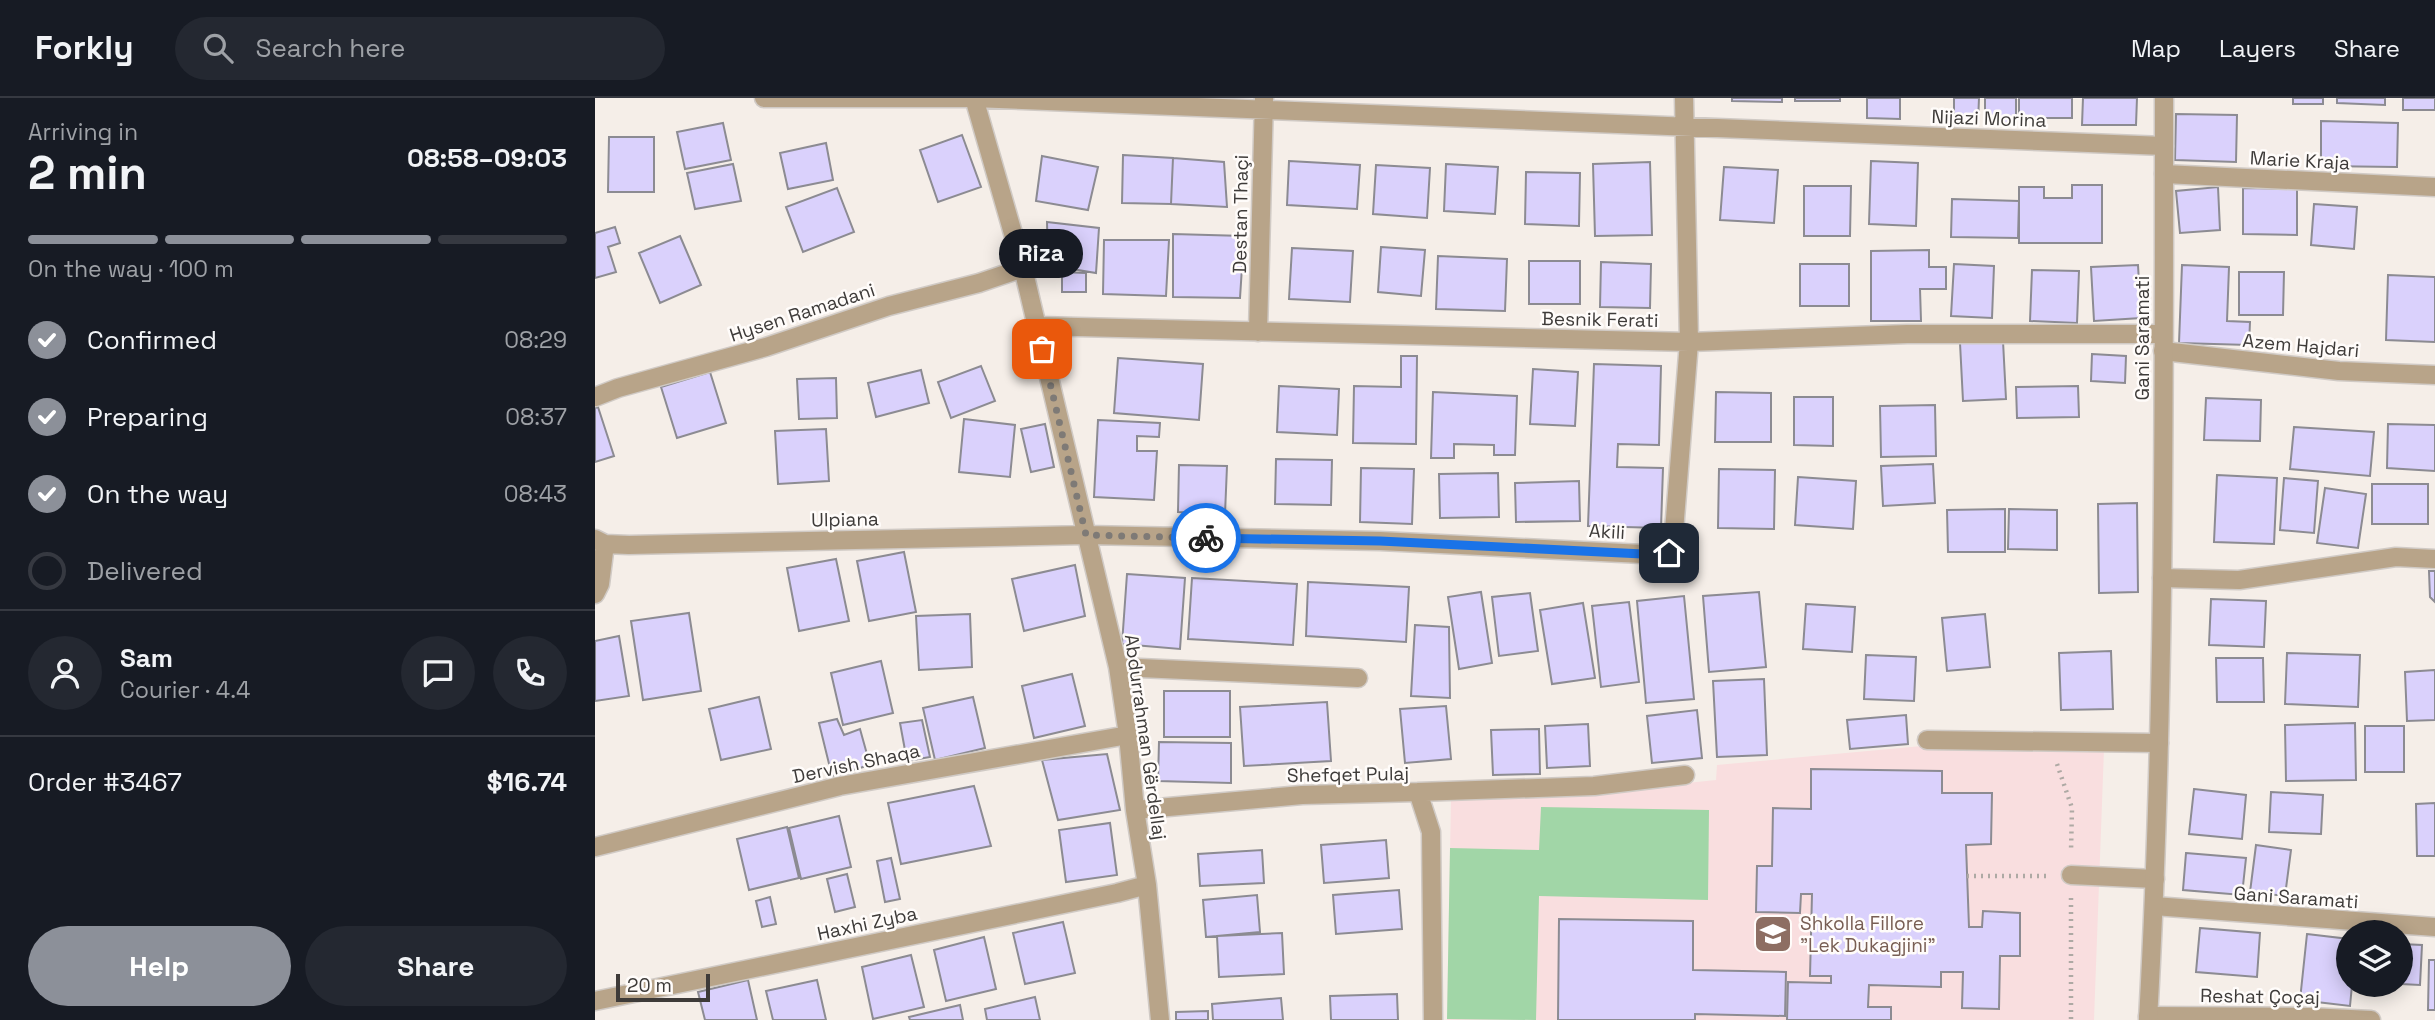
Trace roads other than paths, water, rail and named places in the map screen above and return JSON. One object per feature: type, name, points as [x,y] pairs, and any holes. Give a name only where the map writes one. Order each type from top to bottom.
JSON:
[{"type":"street","name":"Nijazi Morina","points":[[764,98],[974,98],[1264,104],[1685,128],[2164,146]]},
{"type":"street","name":"Abdurrahman Gërdellaj","points":[[974,98],[1023,268],[1118,667],[1147,885],[1160,1020]]},
{"type":"street","name":"Akili","points":[[1086,535],[1380,541],[1663,555],[1669,553],[1673,544],[1689,342],[1684,98]]},
{"type":"street","name":"Gani Saramati","points":[[2148,1018],[2155,880],[2162,578],[2164,98]]},
{"type":"street","name":"Destan Thaçi","points":[[1258,332],[1264,104]]},
{"type":"street","name":"Marie Kraja","points":[[2164,174],[2435,187]]},
{"type":"street","name":"Hysen Ramadani","points":[[595,397],[889,306],[979,283],[1023,268]]},
{"type":"street","name":"Besnik Ferati","points":[[1037,326],[1689,342],[1907,334],[2163,342]]},
{"type":"street","name":"Azem Hajdari","points":[[2163,342],[2339,371],[2435,375]]},
{"type":"street","name":"Ulpiana","points":[[595,594],[600,584],[600,541],[1086,535]]},
{"type":"street","points":[[2162,578],[2239,580],[2396,557],[2435,559]]},
{"type":"street","points":[[1118,667],[1358,678]]},
{"type":"street","name":"Dervish Shaqa","points":[[595,847],[841,786],[1128,735]]},
{"type":"street","points":[[1927,740],[2159,743]]},
{"type":"street","points":[[1418,792],[1594,786],[1685,775]]},
{"type":"street","name":"Shefqet Pulaj","points":[[1135,810],[1302,795],[1418,792],[1431,832],[1433,1020]]},
{"type":"street","points":[[2071,875],[2155,880]]},
{"type":"street","name":"Haxhi Zyba","points":[[595,1001],[1147,885]]},
{"type":"street","name":"Gani Saramati","points":[[2154,906],[2435,927]]},
{"type":"street","name":"Reshat Çoçaj","points":[[2148,1018],[2309,1017],[2371,1020]]},
{"type":"place","name":"Riza","points":[[1042,349]]},
{"type":"place","name":"Shkolla Fillore \"Lek Dukagjini\"","points":[[1773,934]]}]
